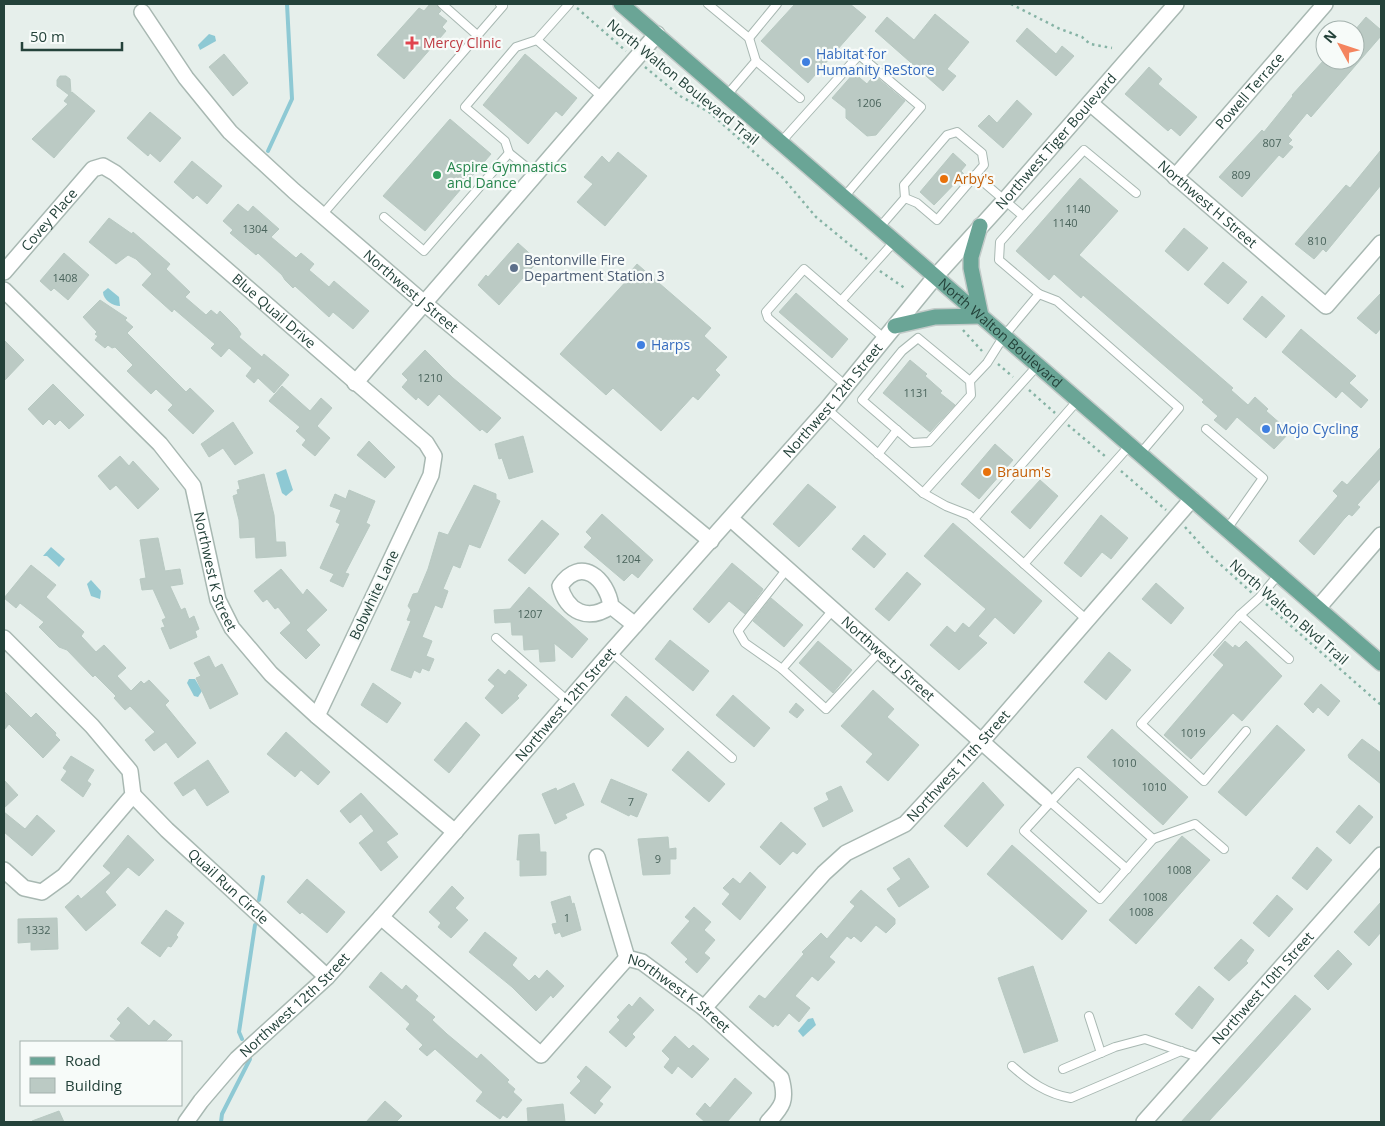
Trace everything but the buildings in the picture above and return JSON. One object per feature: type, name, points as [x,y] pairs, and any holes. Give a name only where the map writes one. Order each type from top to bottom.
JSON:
[{"type":"main road","name":"North Walton Boulevard","points":[[630,8],[657,34],[894,242],[1381,662]]},
{"type":"main road","points":[[895,326],[935,317],[981,316],[974,290],[971,263],[980,226]]},
{"type":"street","name":"Northwest Tiger Boulevard","points":[[935,277],[1176,4]]},
{"type":"street","name":"Powell Terrace","points":[[1175,177],[1325,4]]},
{"type":"street","name":"Northwest J Street","points":[[142,12],[186,78],[230,132],[424,303],[711,542]]},
{"type":"street","points":[[355,383],[657,34]]},
{"type":"street","name":"Northwest H Street","points":[[1090,103],[1326,306],[1381,243]]},
{"type":"street","name":"Blue Quail Drive","points":[[93,169],[103,166],[115,173],[426,443],[434,456],[431,475]]},
{"type":"street","name":"Covey Place","points":[[4,272],[93,169]]},
{"type":"street","name":"Northwest 12th Street","points":[[186,1122],[201,1101],[237,1059],[327,977],[381,917],[611,652],[711,542],[827,409],[935,277]]},
{"type":"street","name":"Northwest K Street","points":[[4,290],[160,444],[193,486],[218,600],[232,628],[272,674],[317,716],[455,832]]},
{"type":"street","name":"Bobwhite Lane","points":[[317,716],[431,475]]},
{"type":"street","name":"Northwest 11th Street","points":[[704,1008],[824,873],[846,853],[905,824],[982,741],[1192,499]]},
{"type":"street","name":"Northwest J Street","points":[[731,519],[1048,800]]},
{"type":"street","points":[[1318,608],[1381,535]]},
{"type":"street","points":[[611,606],[635,625]]},
{"type":"street","points":[[4,638],[92,726],[130,771],[133,795],[64,876],[42,892],[24,888],[4,870]]},
{"type":"street","name":"Quail Run Circle","points":[[133,795],[167,830],[327,977]]},
{"type":"street","name":"Northwest 10th Street","points":[[1144,1122],[1381,855]]},
{"type":"street","points":[[597,856],[627,958]]},
{"type":"street","name":"Northwest K Street","points":[[381,917],[541,1055],[627,958],[642,962],[704,1008],[780,1078],[785,1092],[781,1108],[768,1122]]},
{"type":"lane","points":[[442,4],[478,35]]},
{"type":"lane","points":[[322,215],[503,6],[500,4]]},
{"type":"lane","points":[[535,174],[509,153],[505,141],[465,107],[516,48],[538,40],[571,4]]},
{"type":"lane","points":[[708,4],[748,38],[756,61],[800,98]]},
{"type":"lane","points":[[748,38],[777,4]]},
{"type":"lane","points":[[538,40],[602,97]]},
{"type":"lane","points":[[782,142],[859,54],[921,107],[844,197]]},
{"type":"lane","points":[[727,95],[756,61]]},
{"type":"lane","points":[[879,228],[905,198],[904,185],[947,136],[956,132],[982,153],[984,164],[937,220],[917,203],[905,198]]},
{"type":"lane","points":[[1024,564],[1114,464],[1135,449],[1179,408],[1057,301],[1039,294],[999,260],[1000,242],[1084,150],[1136,193]]},
{"type":"lane","points":[[384,217],[424,251],[509,153]]},
{"type":"lane","points":[[975,175],[1023,216]]},
{"type":"lane","points":[[841,301],[894,242]]},
{"type":"lane","points":[[846,386],[768,318],[766,312],[804,269],[884,339]]},
{"type":"lane","points":[[970,381],[918,338],[902,351],[862,400],[912,443],[930,442],[971,395],[970,381],[1039,294]]},
{"type":"lane","points":[[923,493],[1038,365]]},
{"type":"lane","points":[[974,519],[1078,400]]},
{"type":"lane","points":[[827,409],[923,493],[974,519],[1086,620]]},
{"type":"lane","points":[[1206,429],[1263,478],[1227,529]]},
{"type":"lane","points":[[878,454],[897,430]]},
{"type":"lane","points":[[787,568],[738,631],[745,643],[782,669],[826,709],[880,651]]},
{"type":"lane","points":[[1246,732],[1204,781],[1141,724],[1240,615],[1259,598],[1279,574]]},
{"type":"lane","points":[[782,669],[834,610]]},
{"type":"lane","points":[[1240,615],[1289,659]]},
{"type":"lane","points":[[496,638],[569,702]]},
{"type":"lane","points":[[611,652],[732,758]]},
{"type":"lane","points":[[1153,839],[1078,772],[1048,800],[1024,831],[1100,899],[1153,839],[1195,824],[1224,849]]},
{"type":"lane","points":[[1048,800],[1127,869]]},
{"type":"lane","points":[[1089,1016],[1101,1053]]},
{"type":"lane","points":[[1063,1070],[1101,1053],[1145,1039],[1201,1058]]},
{"type":"lane","points":[[1012,1066],[1031,1082],[1054,1095],[1071,1098],[1181,1051]]},
{"type":"path","name":"North Walton Boulevard Trail","points":[[571,4],[674,92],[709,112],[783,178],[816,217],[867,259]]},
{"type":"path","points":[[1012,4],[1060,29],[1082,37],[1090,44],[1112,48]]},
{"type":"path","points":[[881,271],[905,288]]},
{"type":"path","points":[[958,328],[966,332],[976,346],[1164,508]]},
{"type":"path","name":"North Walton Blvd Trail","points":[[1188,530],[1210,555],[1381,705]]},
{"type":"water","points":[[209,34],[215,36],[216,41],[200,50],[198,45]]},
{"type":"water","points":[[108,288],[119,297],[120,306],[112,304],[103,295],[103,292]]},
{"type":"water","points":[[286,469],[293,490],[286,496],[282,493],[276,473]]},
{"type":"water","points":[[51,547],[65,559],[59,567],[47,556],[43,556]]},
{"type":"water","points":[[91,580],[101,591],[100,599],[91,596],[87,584]]},
{"type":"water","points":[[189,679],[195,679],[202,691],[198,697],[194,696],[187,683]]},
{"type":"water","points":[[813,1018],[816,1025],[803,1037],[798,1031],[808,1019]]},
{"type":"waterway","points":[[268,151],[292,99],[287,4]]},
{"type":"waterway","points":[[259,900],[263,877]]},
{"type":"waterway","points":[[242,1039],[239,1032],[255,925]]},
{"type":"waterway","points":[[221,1122],[222,1114],[250,1059]]},
{"type":"place","name":"Mercy Clinic","points":[[412,43]]},
{"type":"place","name":"Habitat for Humanity ReStore","points":[[806,62]]},
{"type":"place","name":"Aspire Gymnastics and Dance","points":[[437,175]]},
{"type":"place","name":"Arby's","points":[[944,179]]},
{"type":"place","name":"Bentonville Fire Department Station 3","points":[[514,268]]},
{"type":"place","name":"Harps","points":[[641,345]]},
{"type":"place","name":"Mojo Cycling","points":[[1266,429]]},
{"type":"place","name":"Braum's","points":[[987,472]]}]
